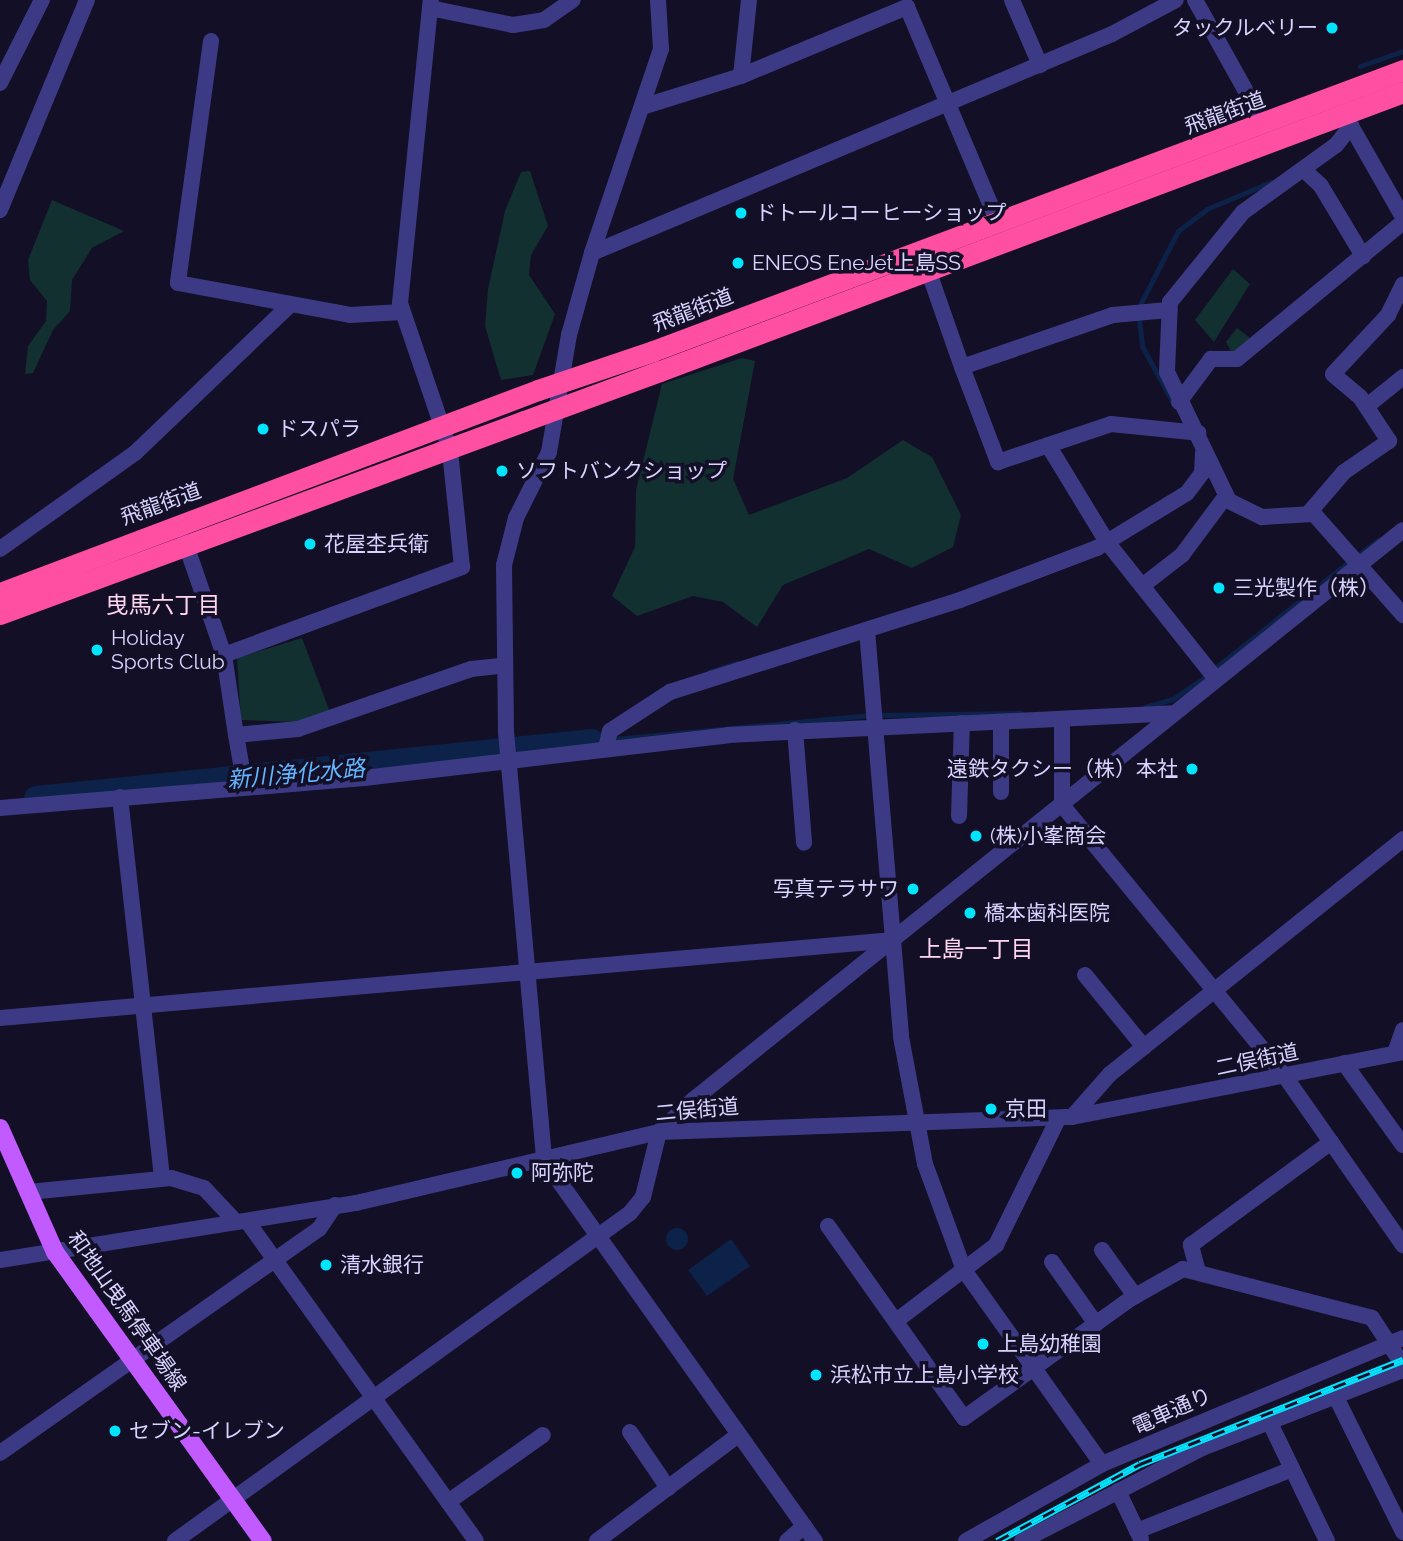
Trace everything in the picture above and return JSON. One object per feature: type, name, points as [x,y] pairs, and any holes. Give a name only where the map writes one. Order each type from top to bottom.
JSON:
[{"type":"highway","name":"飛龍街道","points":[[0,614],[185,542],[450,450],[524,421],[657,361],[998,222],[1265,125],[1403,70]]},
{"type":"highway","name":"飛龍街道","points":[[0,593],[443,429],[538,390],[657,361],[1349,119],[1402,94]]},
{"type":"main road","name":"和地山曳馬停車場線","points":[[0,1128],[55,1252],[263,1541]]},
{"type":"street","points":[[0,83],[42,0]]},
{"type":"street","points":[[0,210],[86,0]]},
{"type":"street","points":[[224,655],[462,567],[450,450],[402,312],[404,236],[430,4],[513,25],[544,20],[573,0]]},
{"type":"street","points":[[658,0],[662,49],[645,106],[592,253],[569,335],[549,453],[516,518],[504,565],[501,666],[544,1160],[597,1239],[815,1541]]},
{"type":"street","points":[[741,76],[749,0]]},
{"type":"street","points":[[1012,0],[1040,65]]},
{"type":"street","points":[[592,253],[1040,65],[1176,0]]},
{"type":"street","points":[[1195,0],[1265,125]]},
{"type":"street","points":[[645,106],[741,76],[906,3],[951,103],[998,222]]},
{"type":"street","points":[[211,41],[178,283],[350,315],[402,312]]},
{"type":"street","points":[[1403,216],[1349,119],[1304,170],[1243,212],[1168,310],[1167,372],[1179,402],[1201,436],[1225,497],[1262,517],[1308,514],[1358,557],[1403,615]]},
{"type":"street","points":[[1304,170],[1321,186],[1363,256]]},
{"type":"street","points":[[1179,402],[1211,359],[1237,359],[1403,222]]},
{"type":"street","points":[[927,267],[998,462],[1111,424],[1201,436]]},
{"type":"street","points":[[1308,514],[1344,472],[1389,441],[1367,406],[1333,373],[1388,315],[1403,284]]},
{"type":"street","points":[[0,549],[135,453],[290,305]]},
{"type":"street","points":[[962,367],[1139,310],[1168,310]]},
{"type":"street","points":[[1367,406],[1403,377]]},
{"type":"street","points":[[607,741],[670,692],[867,629],[1107,542],[1187,493],[1202,473],[1201,436]]},
{"type":"street","points":[[1048,445],[1107,542],[1212,675]]},
{"type":"street","points":[[1142,586],[1182,555],[1225,497]]},
{"type":"street","points":[[175,1541],[597,1239],[643,1197],[659,1132],[1062,805],[1173,713],[1212,675],[1358,557],[1402,532]]},
{"type":"street","points":[[185,542],[224,655],[242,764]]},
{"type":"street","points":[[867,629],[872,719],[914,1121],[964,1270],[1102,1464]]},
{"type":"street","points":[[236,735],[298,729],[471,669],[501,666]]},
{"type":"street","points":[[0,808],[120,797],[607,741],[795,730],[872,719],[1001,723],[1173,713]]},
{"type":"street","points":[[1062,721],[1062,805],[1284,1075],[1403,1245]]},
{"type":"street","points":[[959,816],[962,723]]},
{"type":"street","points":[[1001,723],[1001,792]]},
{"type":"street","points":[[795,730],[804,843]]},
{"type":"street","points":[[120,797],[162,1177]]},
{"type":"street","points":[[896,1321],[996,1245],[1065,1118],[1144,1047],[1217,992],[1403,839]]},
{"type":"street","points":[[0,1018],[529,968],[895,940]]},
{"type":"street","points":[[1085,975],[1144,1047]]},
{"type":"street","points":[[1399,1052],[1403,1030]]},
{"type":"street","name":"二俣街道","points":[[0,1259],[335,1205],[659,1132],[914,1121],[1065,1118],[1399,1052]]},
{"type":"street","points":[[1344,1063],[1403,1145]]},
{"type":"street","points":[[1197,1268],[1191,1245],[1331,1142]]},
{"type":"street","points":[[29,1192],[162,1177],[204,1188],[279,1258],[476,1541]]},
{"type":"street","points":[[0,1453],[319,1229],[335,1205]]},
{"type":"street","points":[[828,1226],[964,1419],[1135,1296],[1182,1269],[1197,1268],[1372,1318],[1397,1340],[1403,1365]]},
{"type":"street","points":[[1102,1250],[1135,1296]]},
{"type":"street","points":[[1052,1262],[1096,1324]]},
{"type":"street","name":"電車通り","points":[[966,1541],[1102,1464],[1397,1340]]},
{"type":"street","points":[[1022,1541],[1050,1534],[1118,1491],[1270,1423],[1403,1370]]},
{"type":"street","points":[[1336,1397],[1403,1532]]},
{"type":"street","points":[[1270,1423],[1327,1541]]},
{"type":"street","points":[[630,1432],[668,1488]]},
{"type":"street","points":[[448,1502],[543,1435]]},
{"type":"street","points":[[597,1541],[738,1435]]},
{"type":"street","points":[[1118,1491],[1140,1536],[1292,1469]]},
{"type":"street","points":[[787,1541],[804,1526]]},
{"type":"green space","points":[[530,171],[548,226],[531,255],[529,275],[555,314],[533,375],[501,380],[485,326],[488,289],[505,211],[521,172]]},
{"type":"green space","points":[[52,200],[124,231],[92,248],[72,280],[70,311],[53,330],[33,373],[25,374],[28,346],[46,321],[47,301],[30,280],[28,260]]},
{"type":"green space","points":[[1233,269],[1250,284],[1214,342],[1195,320]]},
{"type":"green space","points":[[1237,328],[1250,338],[1233,355],[1226,342]]},
{"type":"green space","points":[[742,358],[755,361],[733,479],[749,515],[847,478],[903,440],[932,457],[961,515],[953,547],[912,568],[869,549],[783,585],[757,627],[723,602],[693,596],[637,616],[612,596],[635,547],[636,490],[662,384]]},
{"type":"green space","points":[[302,638],[330,712],[300,722],[241,720],[237,658]]},
{"type":"water","points":[[677,1228],[685,1231],[688,1239],[685,1247],[677,1250],[669,1247],[666,1239],[669,1231]]},
{"type":"water","points":[[731,1239],[750,1266],[707,1296],[688,1270]]},
{"type":"waterway","points":[[1360,66],[1403,51]]},
{"type":"waterway","points":[[1139,307],[1178,231],[1207,209],[1271,182]]},
{"type":"waterway","points":[[1139,316],[1143,347],[1174,404]]},
{"type":"waterway","points":[[1357,556],[1378,540]]},
{"type":"waterway","points":[[1214,669],[1350,561]]},
{"type":"waterway","points":[[709,672],[737,663]]},
{"type":"waterway","points":[[1145,707],[1173,699],[1208,675]]},
{"type":"waterway","points":[[593,740],[661,690]]},
{"type":"waterway","points":[[879,715],[1021,713]]},
{"type":"waterway","points":[[592,741],[871,715]]},
{"type":"waterway","name":"新川浄化水路","points":[[36,798],[592,741]]},
{"type":"railway","points":[[997,1541],[1140,1464],[1403,1360]]},
{"type":"place","name":"タックルベリー","points":[[1332,28]]},
{"type":"place","name":"ドトールコーヒーショップ","points":[[741,213]]},
{"type":"place","name":"ENEOS EneJet上島SS","points":[[738,263]]},
{"type":"place","name":"ドスパラ","points":[[263,429]]},
{"type":"place","name":"ソフトバンクショップ","points":[[502,471]]},
{"type":"place","name":"花屋杢兵衛","points":[[310,544]]},
{"type":"place","name":"三光製作（株）","points":[[1219,588]]},
{"type":"place","name":"Holiday Sports Club","points":[[97,650]]},
{"type":"place","name":"遠鉄タクシー（株）本社","points":[[1192,769]]},
{"type":"place","name":"(株)小峯商会","points":[[976,836]]},
{"type":"place","name":"写真テラサワ","points":[[913,889]]},
{"type":"place","name":"橋本歯科医院","points":[[970,913]]},
{"type":"place","name":"京田","points":[[991,1109]]},
{"type":"place","name":"阿弥陀","points":[[517,1173]]},
{"type":"place","name":"清水銀行","points":[[326,1265]]},
{"type":"place","name":"上島幼稚園","points":[[983,1344]]},
{"type":"place","name":"浜松市立上島小学校","points":[[816,1375]]},
{"type":"place","name":"セブン-イレブン","points":[[115,1431]]},
{"type":"district","name":"曳馬六丁目","points":[[163,605]]},
{"type":"district","name":"上島一丁目","points":[[976,949]]}]
